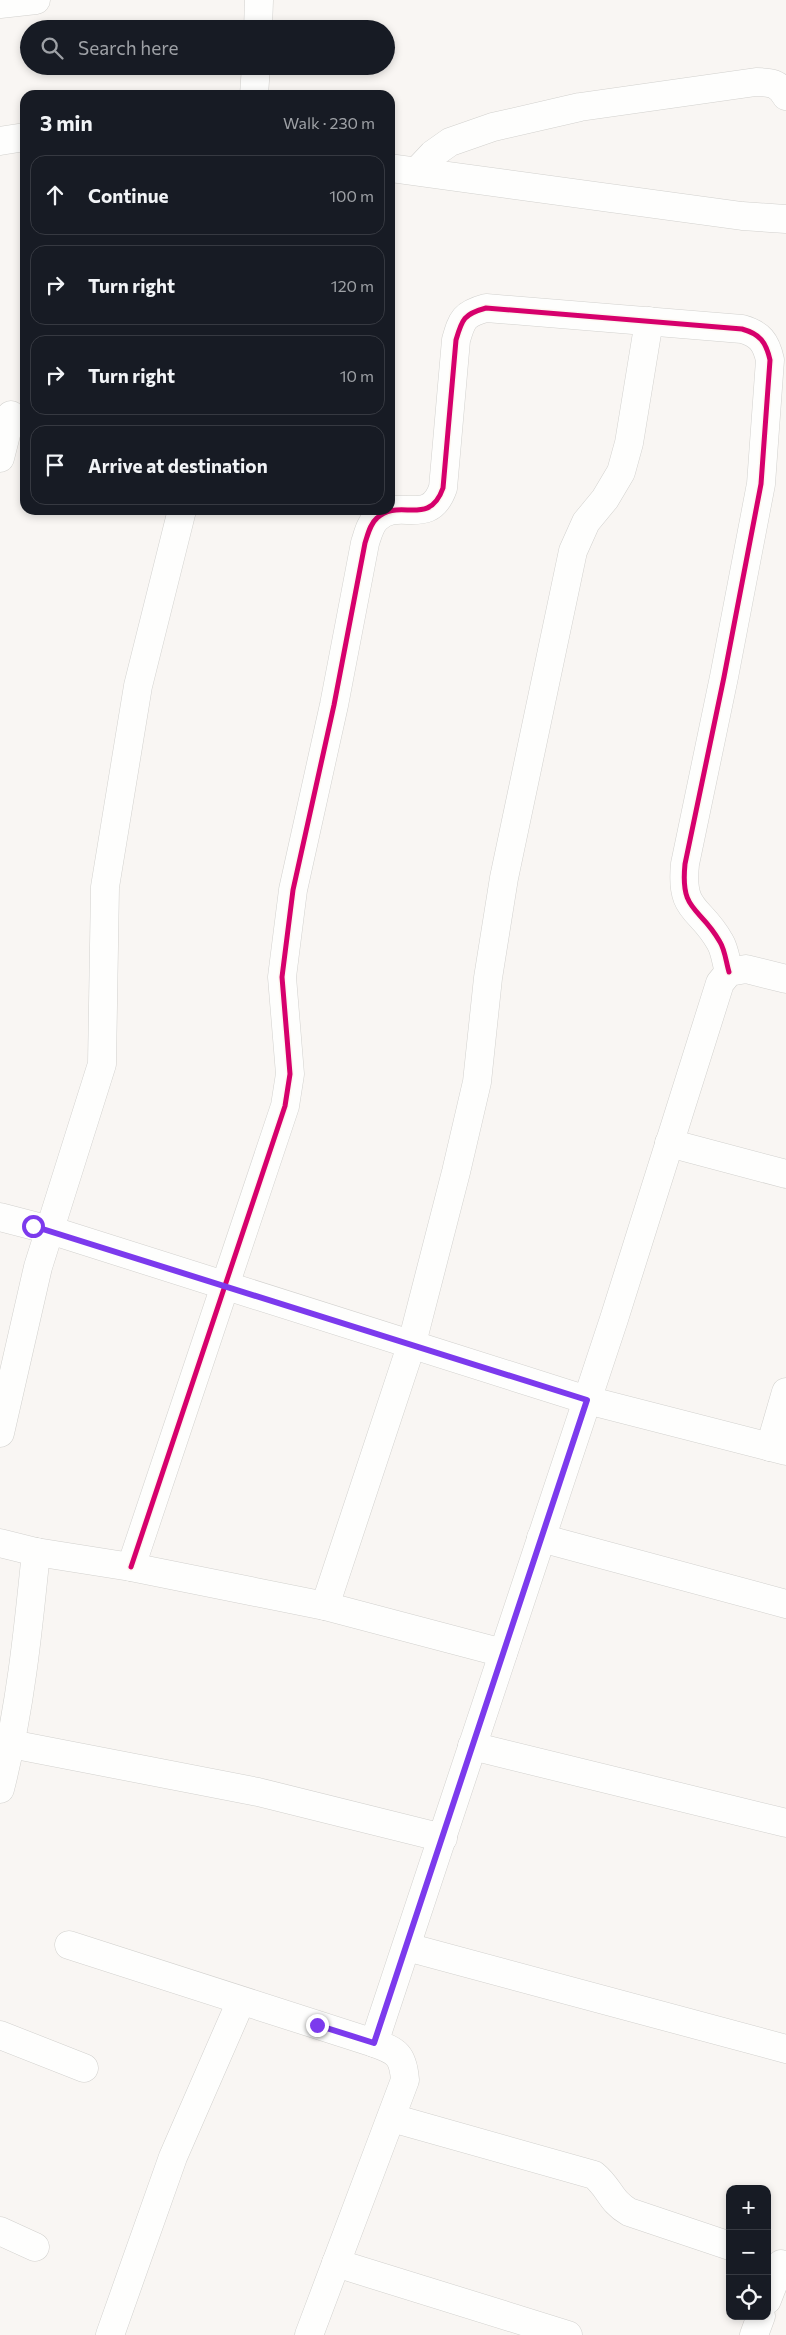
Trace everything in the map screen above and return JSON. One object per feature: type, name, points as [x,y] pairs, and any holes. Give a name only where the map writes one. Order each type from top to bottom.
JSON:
[{"type":"street","points":[[0,4],[36,0]]},
{"type":"street","points":[[258,20],[259,0]]},
{"type":"street","points":[[254,90],[255,75]]},
{"type":"street","points":[[417,172],[433,154],[450,142],[493,127],[580,107],[756,82],[769,82],[781,86],[786,96]]},
{"type":"street","points":[[0,141],[20,137]]},
{"type":"street","points":[[395,169],[742,216],[786,218]]},
{"type":"street","points":[[395,511],[428,509],[439,500],[443,488],[456,340],[460,324],[469,312],[486,308],[749,331],[756,333],[766,345],[770,360],[761,484],[724,678],[685,864],[683,885],[688,902],[720,942],[729,972]]},
{"type":"street","points":[[325,1606],[412,1343],[456,1172],[477,1082],[488,978],[504,878],[572,551],[586,522],[605,499],[621,472],[629,443],[649,321]]},
{"type":"street","points":[[0,458],[12,416]]},
{"type":"street","points":[[0,1433],[38,1267],[102,1064],[105,887],[138,686],[181,515]]},
{"type":"street","points":[[131,1567],[285,1106],[290,1074],[282,977],[293,890],[334,705],[365,542],[370,527],[378,517],[382,515]]},
{"type":"street","points":[[374,2043],[587,1400],[713,1001],[720,983],[729,972],[746,969],[786,979]]},
{"type":"street","points":[[669,1143],[786,1174]]},
{"type":"street","points":[[0,1216],[412,1343],[587,1400],[778,1449],[786,1392]]},
{"type":"street","points":[[542,1538],[786,1604]]},
{"type":"street","points":[[0,1543],[36,1552],[131,1567],[325,1606],[503,1653]]},
{"type":"street","points":[[0,1789],[11,1744],[25,1655],[36,1552]]},
{"type":"street","points":[[11,1744],[258,1792],[442,1838]]},
{"type":"street","points":[[472,1746],[786,1823]]},
{"type":"street","points":[[69,1945],[374,2043],[392,2050],[404,2062],[405,2080],[392,2118],[309,2335]]},
{"type":"street","points":[[407,1946],[786,2049]]},
{"type":"street","points":[[110,2335],[174,2157],[241,2001]]},
{"type":"street","points":[[0,2035],[84,2068]]},
{"type":"street","points":[[392,2118],[594,2175],[604,2183],[616,2205],[628,2212],[726,2245]]},
{"type":"street","points":[[0,2231],[35,2247]]},
{"type":"street","points":[[336,2263],[568,2335]]},
{"type":"street","points":[[771,2287],[778,2263]]},
{"type":"street","points":[[754,2335],[760,2320]]},
{"type":"cycle path","points":[[395,510],[422,510],[430,507],[437,500],[443,488],[456,340],[465,318],[479,310],[486,308],[742,329],[758,336],[764,344],[770,360],[761,484],[724,677],[685,864],[684,880],[686,892],[693,908],[713,930],[720,942],[729,972]]},
{"type":"cycle path","points":[[131,1567],[285,1106],[290,1074],[282,977],[293,890],[334,705],[365,543],[371,526],[382,515]]},
{"type":"route","points":[[33,1226],[393,1337],[587,1400],[374,2043],[317,2025]]}]
